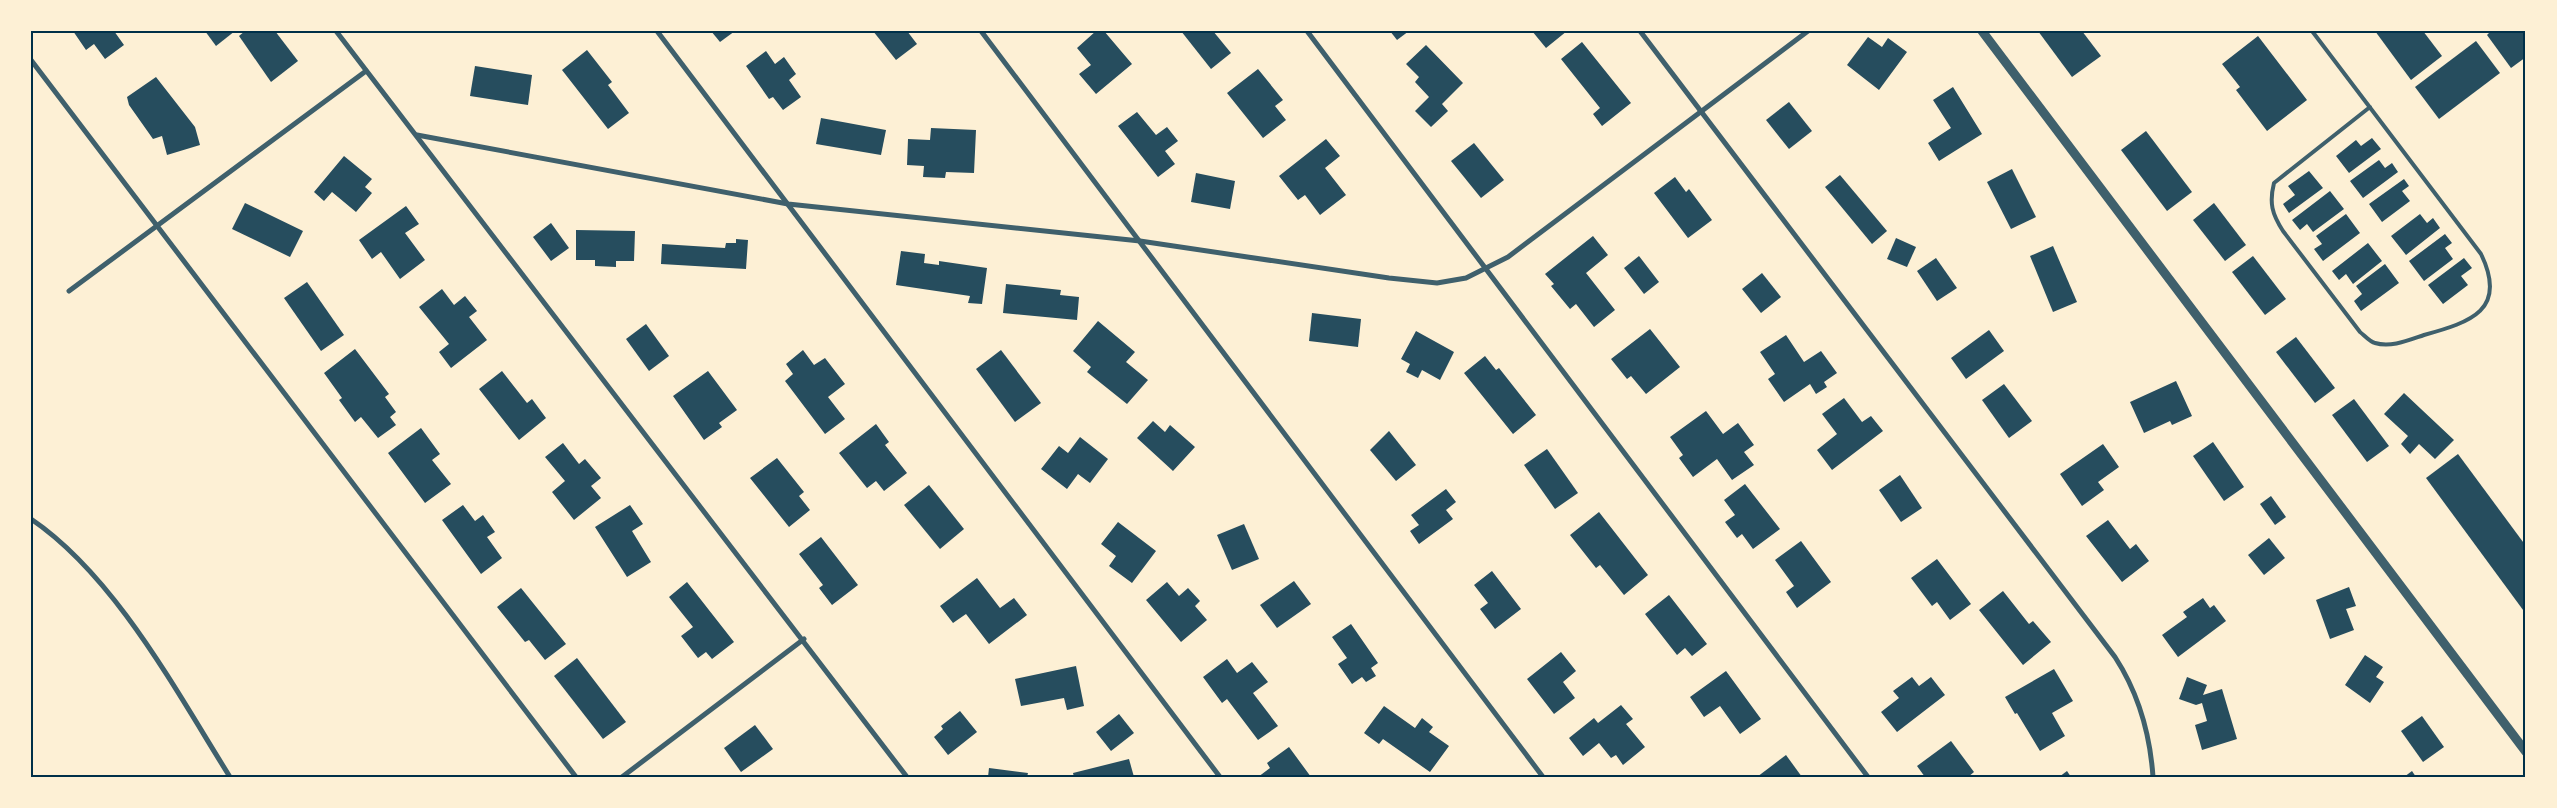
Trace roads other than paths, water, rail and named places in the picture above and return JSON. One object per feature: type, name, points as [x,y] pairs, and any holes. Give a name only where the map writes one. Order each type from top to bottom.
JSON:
[{"type":"street","points":[[336,31],[804,639],[907,777]]},
{"type":"street","points":[[657,31],[1220,777]]},
{"type":"street","points":[[981,31],[1543,777]]},
{"type":"street","points":[[1307,31],[1868,777]]},
{"type":"street","points":[[1640,31],[2115,657],[2129,680],[2140,707],[2151,746],[2153,777]]},
{"type":"street","points":[[417,136],[788,204],[1140,241],[1389,278],[1437,282],[1466,278],[1508,257],[1808,31]]},
{"type":"street","points":[[1982,31],[2526,752]]},
{"type":"street","points":[[31,60],[576,777]]},
{"type":"street","points":[[69,291],[366,71]]},
{"type":"street","points":[[31,519],[53,534],[91,572],[147,645],[230,777]]},
{"type":"street","points":[[622,777],[804,639]]},
{"type":"lane","points":[[2312,31],[2370,107],[2481,254],[2490,272],[2491,288],[2485,305],[2476,316],[2458,325],[2394,344],[2374,343],[2360,332],[2274,218],[2270,199],[2274,184],[2370,107]]}]
